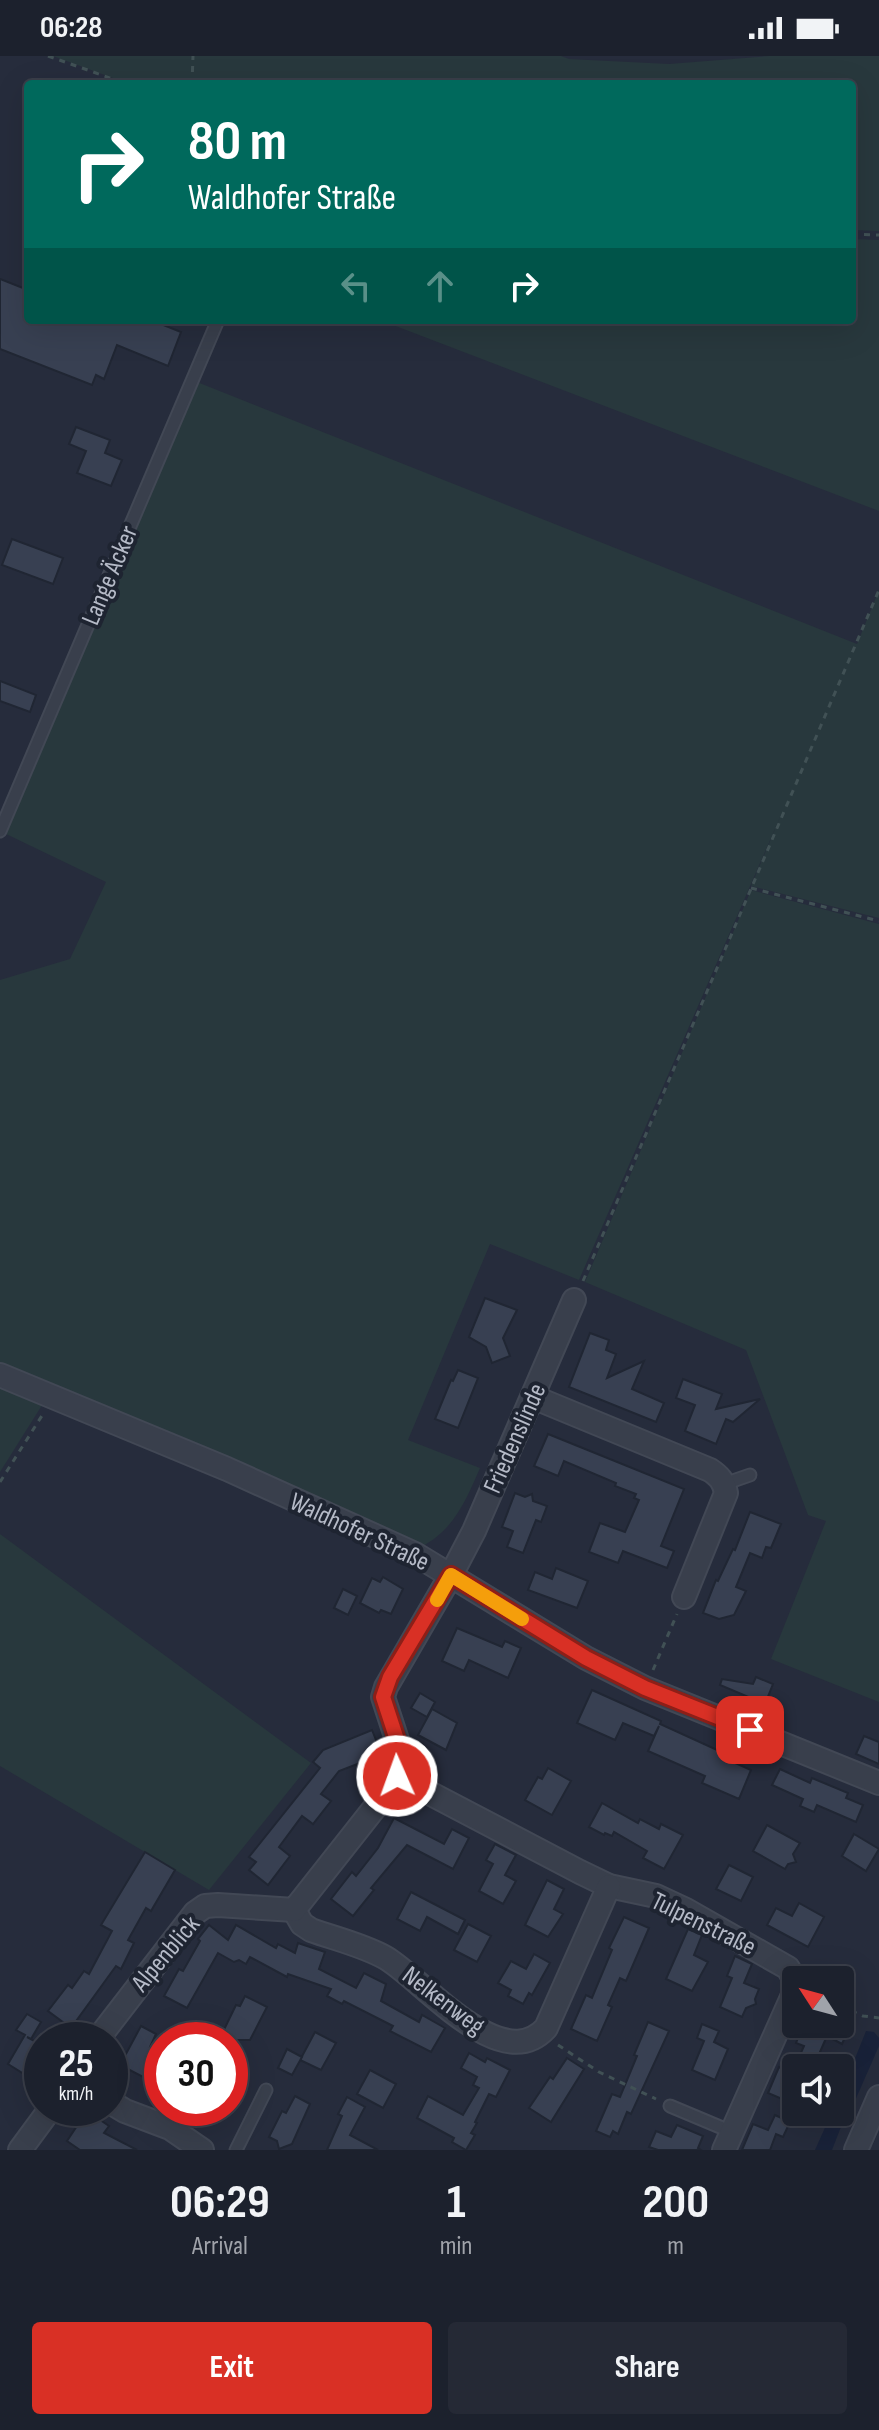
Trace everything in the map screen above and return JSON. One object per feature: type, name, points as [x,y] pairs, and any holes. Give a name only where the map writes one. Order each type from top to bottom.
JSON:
[{"type":"street","name":"Friedenslinde","points":[[451,1575],[574,1300]]},
{"type":"street","name":"Waldhofer Straße","points":[[0,1375],[227,1469],[415,1554],[586,1658],[645,1688],[879,1783]]},
{"type":"street","points":[[533,1397],[710,1470],[724,1484],[726,1493],[723,1502],[684,1597]]},
{"type":"street","points":[[294,1910],[397,1776],[400,1749],[383,1697],[390,1677],[451,1575]]},
{"type":"street","name":"Tulpenstraße","points":[[397,1776],[609,1886],[656,1896],[780,1961],[793,1977],[793,1995],[728,2141]]},
{"type":"street","points":[[541,2034],[551,2020],[609,1886]]},
{"type":"street","name":"Alpenblick","points":[[110,2022],[195,1913],[205,1906],[294,1910]]},
{"type":"street","name":"Nelkenweg","points":[[294,1910],[302,1924],[311,1930],[368,1949],[397,1965],[462,2021],[478,2030],[512,2041],[531,2039],[541,2034]]},
{"type":"street","points":[[856,2150],[879,2097]]},
{"type":"street","points":[[128,2112],[170,2128],[202,2150]]},
{"type":"street","points":[[20,2150],[38,2126]]},
{"type":"lane","name":"Lange Äcker","points":[[0,831],[216,324]]},
{"type":"lane","points":[[724,1484],[750,1475]]},
{"type":"lane","points":[[236,2150],[266,2090]]},
{"type":"lane","points":[[670,2106],[728,2141]]},
{"type":"path","points":[[48,56],[116,80]]},
{"type":"path","points":[[192,80],[193,56]]},
{"type":"path","points":[[856,234],[879,235]]},
{"type":"path","points":[[574,1300],[879,590]]},
{"type":"path","points":[[749,888],[879,921]]},
{"type":"path","points":[[0,1482],[53,1397]]},
{"type":"path","points":[[656,1664],[684,1597]]},
{"type":"path","points":[[854,2012],[879,2018]]},
{"type":"path","points":[[541,2034],[599,2072],[670,2106]]},
{"type":"shaded area","points":[[53,56],[561,56],[569,59],[669,64],[769,56],[879,56],[879,231],[856,230],[856,80],[118,80]]},
{"type":"shaded area","points":[[856,239],[879,240],[879,511],[390,324],[856,324]]},
{"type":"shaded area","points":[[197,382],[857,644],[879,590],[879,918],[751,886],[784,808],[579,1280],[490,1244],[408,1440],[480,1468],[464,1503],[450,1523],[421,1547],[0,1366],[0,980],[70,959],[106,882],[4,833]]},
{"type":"shaded area","points":[[751,890],[879,924],[879,1702],[771,1659],[826,1521],[808,1515],[746,1350],[585,1282]]},
{"type":"shaded area","points":[[0,1384],[44,1402],[0,1472]]},
{"type":"shaded area","points":[[0,1534],[311,1763],[209,1890],[0,1766]]},
{"type":"water","points":[[866,2031],[874,2032],[879,2038],[879,2046],[854,2103],[854,2061]]},
{"type":"water","points":[[826,2126],[841,2126],[832,2150],[815,2150]]},
{"type":"building","points":[[0,279],[24,288],[24,324],[161,324],[181,332],[168,366],[117,345],[104,379],[96,375],[92,385],[0,349]]},
{"type":"building","points":[[76,427],[110,440],[105,453],[122,460],[111,486],[77,473],[86,451],[69,444]]},
{"type":"building","points":[[12,539],[63,558],[53,584],[2,565]]},
{"type":"building","points":[[0,681],[36,695],[30,712],[0,701]]},
{"type":"building","points":[[485,1298],[517,1310],[503,1338],[510,1356],[492,1363],[486,1347],[469,1337]]},
{"type":"building","points":[[590,1333],[609,1340],[606,1350],[616,1354],[607,1378],[644,1361],[632,1389],[664,1403],[656,1422],[569,1387]]},
{"type":"building","points":[[458,1370],[478,1378],[458,1428],[435,1419]]},
{"type":"building","points":[[683,1379],[722,1394],[716,1409],[760,1399],[733,1422],[726,1419],[716,1444],[685,1431],[695,1405],[676,1398]]},
{"type":"building","points":[[548,1434],[684,1489],[661,1546],[674,1551],[667,1568],[623,1551],[618,1563],[589,1552],[600,1523],[625,1532],[639,1500],[634,1498],[636,1494],[615,1486],[616,1483],[564,1461],[558,1476],[534,1466]]},
{"type":"building","points":[[515,1493],[525,1497],[532,1494],[533,1501],[547,1506],[541,1522],[536,1520],[523,1553],[507,1547],[513,1531],[502,1527]]},
{"type":"building","points":[[750,1512],[781,1524],[771,1548],[766,1547],[762,1558],[750,1553],[736,1587],[746,1591],[734,1615],[719,1619],[703,1613],[716,1580],[735,1550]]},
{"type":"building","points":[[556,1568],[588,1581],[577,1608],[528,1590],[535,1572],[552,1579]]},
{"type":"building","points":[[383,1577],[403,1589],[391,1614],[381,1610],[379,1613],[360,1603],[372,1578],[380,1582]]},
{"type":"building","points":[[343,1589],[357,1596],[348,1615],[334,1608]]},
{"type":"building","points":[[457,1628],[502,1647],[505,1641],[521,1648],[508,1678],[469,1660],[464,1671],[442,1661]]},
{"type":"building","points":[[756,1677],[773,1684],[765,1704],[720,1685],[722,1679],[753,1684]]},
{"type":"building","points":[[592,1690],[661,1721],[660,1724],[726,1754],[724,1758],[751,1770],[739,1799],[702,1783],[705,1776],[648,1751],[659,1726],[654,1736],[623,1723],[615,1740],[577,1723]]},
{"type":"building","points":[[420,1693],[435,1702],[427,1717],[411,1708]]},
{"type":"building","points":[[432,1709],[457,1723],[446,1750],[418,1735]]},
{"type":"building","points":[[372,1730],[382,1755],[375,1757],[377,1761],[339,1771],[321,1794],[331,1801],[313,1824],[302,1816],[279,1847],[290,1856],[268,1885],[249,1870],[256,1862],[249,1857],[320,1768],[313,1762],[323,1750]]},
{"type":"building","points":[[864,1736],[879,1742],[879,1764],[856,1754]]},
{"type":"building","points":[[548,1768],[571,1781],[552,1815],[525,1800],[538,1777],[542,1779]]},
{"type":"building","points":[[780,1769],[810,1783],[812,1778],[848,1793],[846,1798],[863,1805],[856,1822],[817,1805],[814,1812],[800,1806],[803,1799],[772,1785]]},
{"type":"building","points":[[602,1803],[638,1823],[640,1819],[659,1829],[661,1824],[683,1835],[664,1869],[643,1858],[647,1851],[614,1832],[612,1836],[604,1835],[589,1827]]},
{"type":"building","points":[[394,1818],[444,1844],[452,1829],[469,1838],[453,1869],[407,1845],[371,1888],[374,1890],[353,1916],[331,1899],[352,1872],[356,1876],[378,1848]]},
{"type":"building","points":[[767,1825],[800,1843],[793,1854],[796,1862],[788,1864],[785,1869],[753,1851]]},
{"type":"building","points":[[854,1834],[879,1849],[866,1871],[842,1856]]},
{"type":"building","points":[[495,1844],[516,1855],[505,1875],[516,1881],[503,1904],[479,1891],[493,1864],[486,1860]]},
{"type":"building","points":[[145,1852],[175,1870],[151,1911],[146,1908],[128,1940],[134,1943],[121,1969],[116,1966],[75,2022],[63,2022],[48,2011],[68,1985],[72,1988],[84,1971],[89,1974],[112,1931],[101,1925]]},
{"type":"building","points":[[729,1865],[753,1877],[741,1901],[716,1889]]},
{"type":"building","points":[[547,1880],[564,1889],[554,1909],[563,1914],[548,1937],[525,1925]]},
{"type":"building","points":[[411,1892],[465,1920],[458,1934],[427,1917],[420,1931],[397,1919]]},
{"type":"building","points":[[799,1903],[824,1917],[808,1947],[767,1925],[776,1908],[792,1916]]},
{"type":"building","points":[[624,1917],[649,1928],[626,1981],[620,1978],[608,2005],[612,2007],[597,2041],[571,2029],[586,1995],[592,1998],[612,1950],[609,1948]]},
{"type":"building","points":[[468,1924],[491,1936],[477,1962],[454,1950]]},
{"type":"building","points":[[209,1925],[228,1940],[236,1925],[276,1948],[278,1944],[295,1953],[298,1943],[325,1952],[319,1969],[356,1988],[364,1973],[386,1984],[381,2001],[419,2022],[422,2015],[445,2028],[431,2052],[390,2031],[393,2026],[344,2001],[342,2004],[327,1996],[331,1989],[288,1974],[287,1977],[250,1957],[246,1964],[239,1960],[234,1962],[218,1953],[187,2008],[164,1996],[179,1969],[183,1971],[200,1941],[198,1939]]},
{"type":"building","points":[[688,1929],[702,1935],[694,1955],[708,1962],[692,1991],[666,1979]]},
{"type":"building","points":[[534,1954],[550,1963],[532,1995],[529,1993],[523,2004],[508,1996],[511,1990],[498,1983],[511,1961],[526,1969]]},
{"type":"building","points":[[735,1956],[752,1964],[744,1983],[759,1989],[756,2004],[746,2008],[742,2017],[720,2007],[732,1978],[727,1976]]},
{"type":"building","points":[[245,1996],[267,2007],[250,2040],[248,2022],[228,2022],[236,2005],[240,2006]]},
{"type":"building","points":[[27,2014],[41,2022],[24,2022],[24,2034],[16,2030]]},
{"type":"building","points":[[648,2022],[669,2031],[631,2114],[627,2112],[618,2134],[613,2131],[610,2137],[596,2131],[612,2094],[620,2097]]},
{"type":"building","points":[[702,2024],[719,2031],[714,2042],[728,2049],[715,2080],[692,2070],[704,2041],[697,2038]]},
{"type":"building","points":[[141,2026],[144,2028],[143,2077],[128,2069],[128,2050]]},
{"type":"building","points":[[315,2032],[336,2043],[321,2070],[300,2060]]},
{"type":"building","points":[[24,2037],[24,2074],[8,2064]]},
{"type":"building","points":[[798,2038],[826,2038],[819,2054],[800,2054],[804,2046],[796,2043]]},
{"type":"building","points":[[831,2038],[845,2038],[842,2044]]},
{"type":"building","points":[[287,2049],[302,2057],[292,2075],[278,2068]]},
{"type":"building","points":[[469,2053],[510,2070],[496,2097],[489,2094],[471,2133],[475,2135],[466,2150],[452,2142],[454,2138],[417,2118],[428,2096],[463,2115],[479,2088],[473,2085],[477,2077],[461,2068]]},
{"type":"building","points":[[567,2058],[584,2069],[551,2122],[529,2108]]},
{"type":"building","points":[[779,2067],[782,2068],[782,2099],[768,2093]]},
{"type":"building","points":[[370,2070],[396,2084],[383,2108],[357,2094]]},
{"type":"building","points":[[295,2096],[310,2104],[292,2144],[279,2149],[277,2141],[269,2137],[282,2111],[286,2113]]},
{"type":"building","points":[[347,2097],[365,2107],[350,2135],[378,2150],[327,2150],[342,2116],[338,2114]]},
{"type":"building","points":[[775,2115],[782,2118],[782,2126],[788,2126],[783,2137],[776,2134],[770,2150],[742,2150],[753,2124],[768,2130]]},
{"type":"building","points":[[677,2125],[703,2136],[698,2148],[701,2150],[658,2150],[649,2147],[656,2131],[671,2137]]},
{"type":"building","points":[[77,2126],[109,2126],[104,2133],[137,2150],[80,2150],[67,2141]]},
{"type":"slow traffic","points":[[437,1600],[451,1575],[522,1619]]},
{"type":"route","points":[[397,1776],[400,1749],[383,1697],[390,1677],[451,1575],[586,1658],[645,1688],[750,1730]]}]
